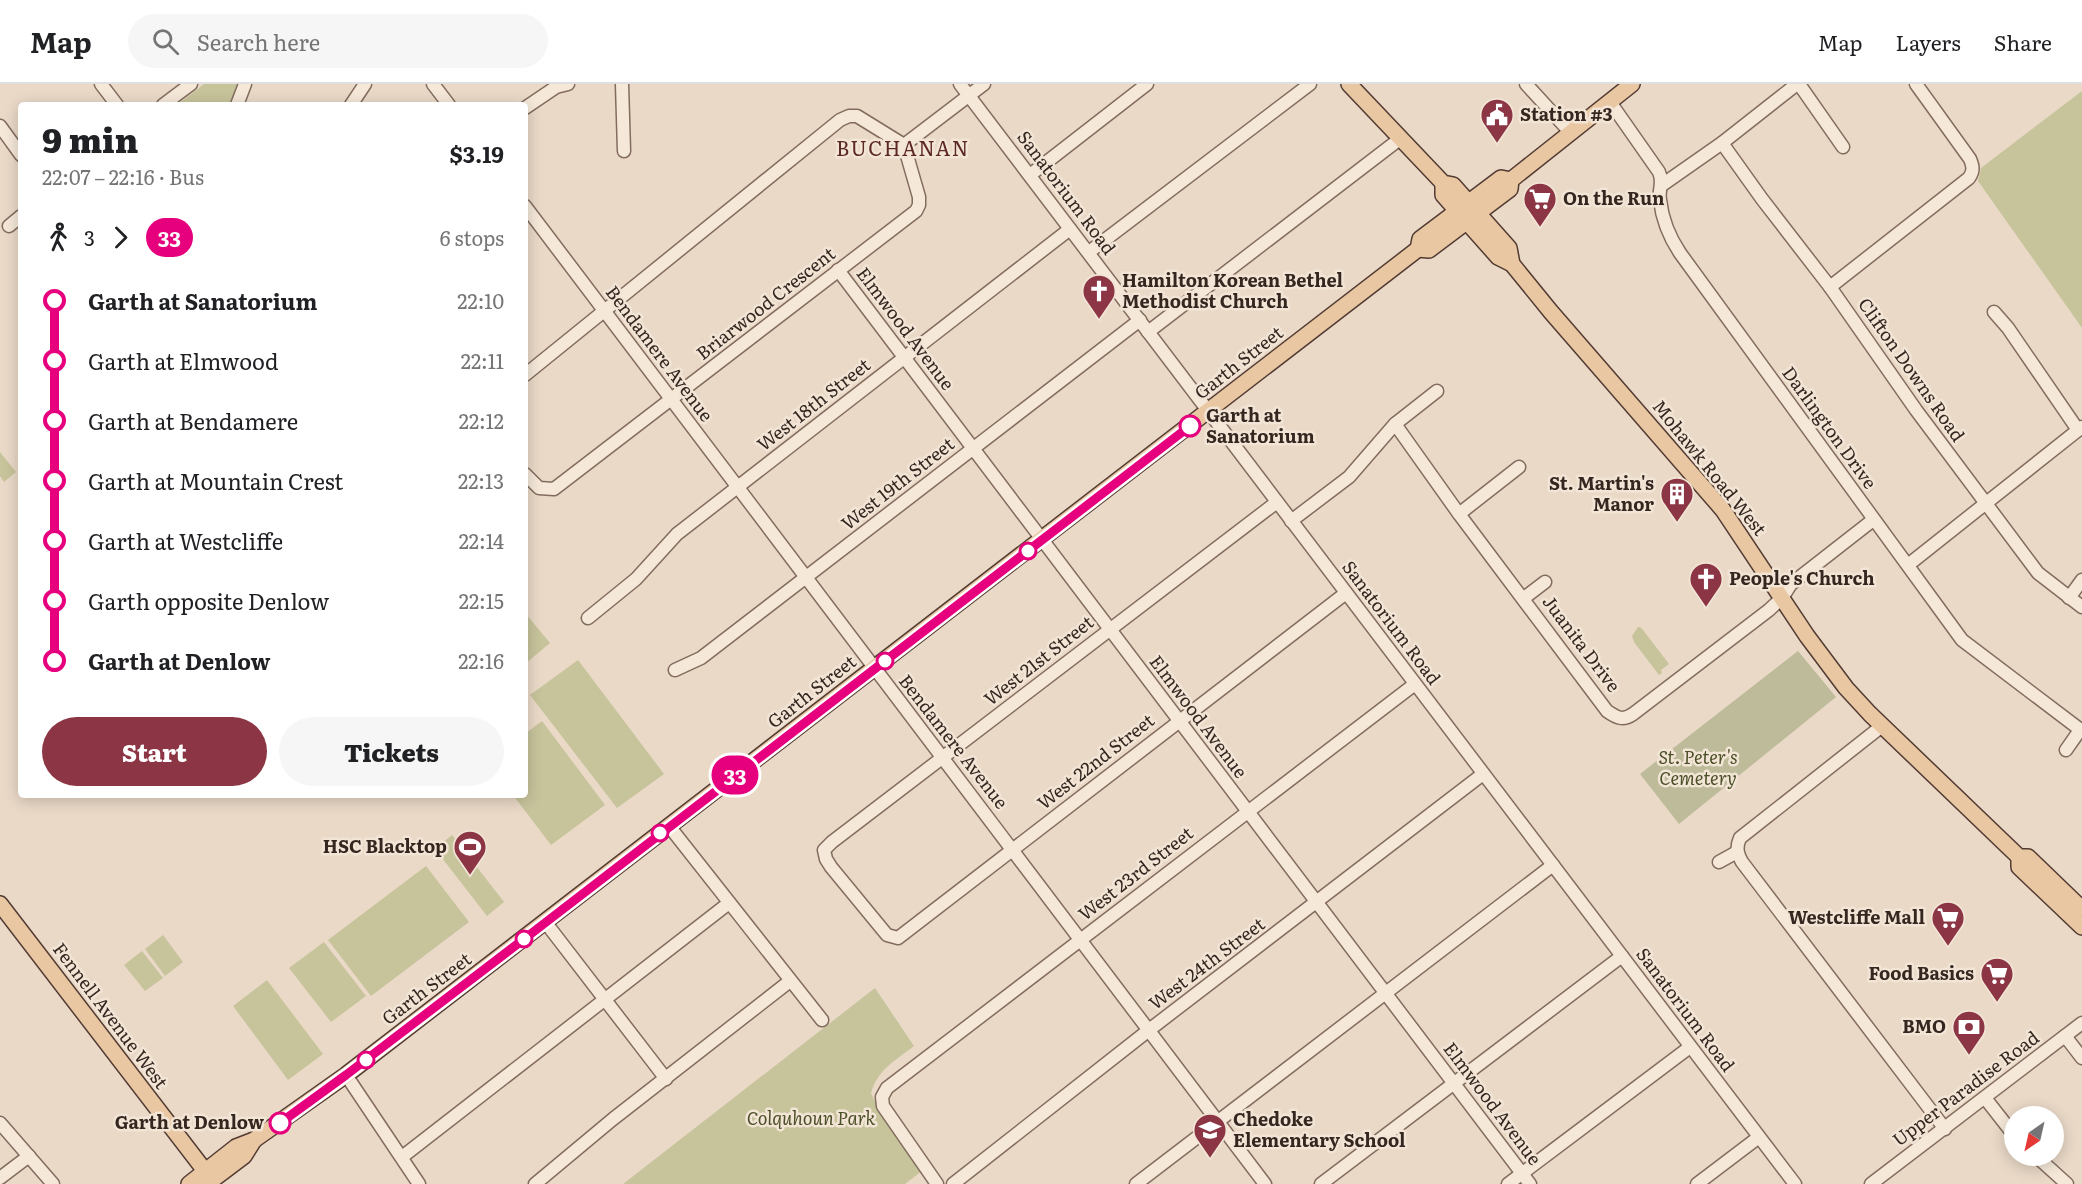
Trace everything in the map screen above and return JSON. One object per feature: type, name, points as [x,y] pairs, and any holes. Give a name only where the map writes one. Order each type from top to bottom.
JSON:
[{"type":"main road","name":"Mohawk Road West","points":[[1349,84],[1443,183],[1453,185],[1498,257],[1512,264],[1723,510],[1832,671],[1882,726],[2019,857],[2028,857],[2081,908]]},
{"type":"main road","name":"Garth Street","points":[[189,1184],[210,1179],[244,1156],[254,1140],[346,1075],[546,922],[1418,249],[1429,250],[1502,178],[1511,180],[1632,84]]},
{"type":"main road","name":"Mohawk Road West","points":[[2019,857],[2019,867],[2082,927]]},
{"type":"main road","points":[[2028,876],[2044,882],[2081,908]]},
{"type":"main road","name":"Fennell Avenue West","points":[[0,904],[210,1179]]},
{"type":"street","points":[[102,84],[115,102]]},
{"type":"street","points":[[169,102],[191,84]]},
{"type":"street","points":[[238,102],[245,84]]},
{"type":"street","points":[[353,102],[365,84]]},
{"type":"street","points":[[433,84],[447,102]]},
{"type":"street","points":[[528,106],[556,87],[568,84]]},
{"type":"street","points":[[622,84],[624,151]]},
{"type":"street","name":"Sanatorium Road","points":[[960,84],[1795,1184]]},
{"type":"street","points":[[528,373],[840,120],[849,116],[857,116],[904,145],[984,84]]},
{"type":"street","points":[[1030,176],[1147,84]]},
{"type":"street","points":[[1089,252],[1310,84]]},
{"type":"street","points":[[1526,84],[1570,132]]},
{"type":"street","points":[[1662,185],[1722,143],[1798,84],[1843,147]]},
{"type":"street","points":[[1830,287],[1969,178],[1972,173],[1973,165],[1970,159],[1916,84]]},
{"type":"street","name":"Darlington Drive","points":[[1610,102],[1655,165],[1662,179],[1659,199],[1670,235],[1680,253],[1962,640],[2081,731]]},
{"type":"street","points":[[0,126],[18,151]]},
{"type":"street","points":[[1148,332],[1401,138]]},
{"type":"street","name":"Clifton Downs Road","points":[[1722,143],[2038,573],[2082,607]]},
{"type":"street","name":"Briarwood Crescent","points":[[528,477],[539,488],[554,489],[916,211],[919,197],[904,145]]},
{"type":"street","name":"Bendamere Avenue","points":[[528,211],[1266,1184]]},
{"type":"street","points":[[9,226],[18,218]]},
{"type":"street","name":"West 18th Street","points":[[588,618],[632,584],[677,534],[1070,229]]},
{"type":"street","name":"Elmwood Avenue","points":[[838,270],[1530,1184]]},
{"type":"street","points":[[1908,565],[2080,429],[2008,328],[1994,312]]},
{"type":"street","name":"West 19th Street","points":[[675,670],[701,658],[1140,320]]},
{"type":"street","points":[[1291,520],[1349,477],[1395,424],[1437,391]]},
{"type":"street","name":"Juanita Drive","points":[[1395,424],[1459,514],[1608,711],[1616,718],[1626,719],[1782,598]]},
{"type":"street","points":[[1459,514],[1519,467]]},
{"type":"street","name":"West 21st Street","points":[[898,938],[887,935],[831,867],[824,850],[1277,502]]},
{"type":"street","points":[[1782,598],[1791,584],[1873,520]]},
{"type":"street","points":[[2069,598],[2082,580]]},
{"type":"street","points":[[1524,598],[1545,582]]},
{"type":"street","name":"West 22nd Street","points":[[898,938],[1346,593]]},
{"type":"street","name":"West 23rd Street","points":[[937,1184],[883,1106],[882,1097],[887,1088],[1415,684]]},
{"type":"street","points":[[1882,726],[1740,838],[1737,852],[1944,1129]]},
{"type":"street","points":[[2066,750],[2081,731]]},
{"type":"street","name":"West 24th Street","points":[[953,1184],[1149,1030],[1483,774]]},
{"type":"street","points":[[669,826],[822,1020]]},
{"type":"street","points":[[1719,862],[1737,852]]},
{"type":"street","points":[[1136,1184],[1553,865]]},
{"type":"street","points":[[402,1157],[729,903]]},
{"type":"street","points":[[546,922],[666,1079]]},
{"type":"street","points":[[1321,1184],[1622,956]]},
{"type":"street","points":[[535,1184],[613,1119],[790,981]]},
{"type":"street","name":"Upper Paradise Road","points":[[1871,1184],[2082,1023]]},
{"type":"street","points":[[2065,1036],[2082,1058]]},
{"type":"street","points":[[1508,1184],[1690,1047]]},
{"type":"street","points":[[346,1075],[419,1184]]},
{"type":"street","points":[[1985,1098],[2004,1122]]},
{"type":"street","points":[[0,1123],[53,1184]]},
{"type":"street","points":[[1697,1184],[1759,1137]]},
{"type":"street","points":[[0,1178],[29,1156]]},
{"type":"street","points":[[2047,1166],[2067,1184]]},
{"type":"green space","points":[[204,84],[240,84],[233,102],[181,102]]},
{"type":"green space","points":[[2082,91],[2082,328],[1978,181],[1981,168]]},
{"type":"green space","points":[[0,452],[16,472],[4,482],[0,476]]},
{"type":"green space","points":[[528,617],[550,643],[528,661]]},
{"type":"green space","points":[[1638,627],[1643,630],[1669,664],[1661,670],[1662,673],[1659,675],[1634,642],[1632,636]]},
{"type":"green space","name":"St. Peter's Cemetery","points":[[1798,651],[1836,697],[1679,824],[1640,774]]},
{"type":"green space","points":[[578,660],[664,774],[617,808],[530,695]]},
{"type":"green space","points":[[542,721],[605,805],[551,845],[515,798],[528,798],[528,732]]},
{"type":"green space","name":"HSC Blacktop","points":[[452,835],[504,902],[487,916],[435,849]]},
{"type":"green space","points":[[426,866],[469,922],[371,996],[328,940]]},
{"type":"green space","points":[[163,935],[183,962],[165,976],[145,949]]},
{"type":"green space","points":[[324,942],[366,996],[331,1022],[289,968]]},
{"type":"green space","points":[[142,951],[163,978],[145,991],[124,965]]},
{"type":"green space","points":[[267,980],[323,1054],[288,1080],[233,1006]]},
{"type":"green space","name":"Colquhoun Park","points":[[875,988],[914,1046],[883,1072],[871,1093],[877,1106],[923,1170],[905,1184],[623,1184]]},
{"type":"bus line","name":"33","points":[[280,1123],[528,936],[1190,426]]},
{"type":"place","name":"Station #3","points":[[1497,144]]},
{"type":"place","name":"On the Run","points":[[1540,228]]},
{"type":"place","name":"Hamilton Korean Bethel Methodist Church","points":[[1099,320]]},
{"type":"place","name":"Garth at Sanatorium","points":[[1190,426]]},
{"type":"place","name":"St. Martin's Manor","points":[[1677,523]]},
{"type":"place","name":"People's Church","points":[[1706,608]]},
{"type":"place","name":"HSC Blacktop","points":[[470,876]]},
{"type":"place","name":"Westcliffe Mall","points":[[1948,947]]},
{"type":"place","name":"Food Basics","points":[[1997,1003]]},
{"type":"place","name":"BMO","points":[[1969,1056]]},
{"type":"place","name":"Garth at Denlow","points":[[280,1123]]},
{"type":"place","name":"Chedoke Elementary School","points":[[1210,1159]]},
{"type":"district","name":"BUCHANAN","points":[[903,149]]}]
